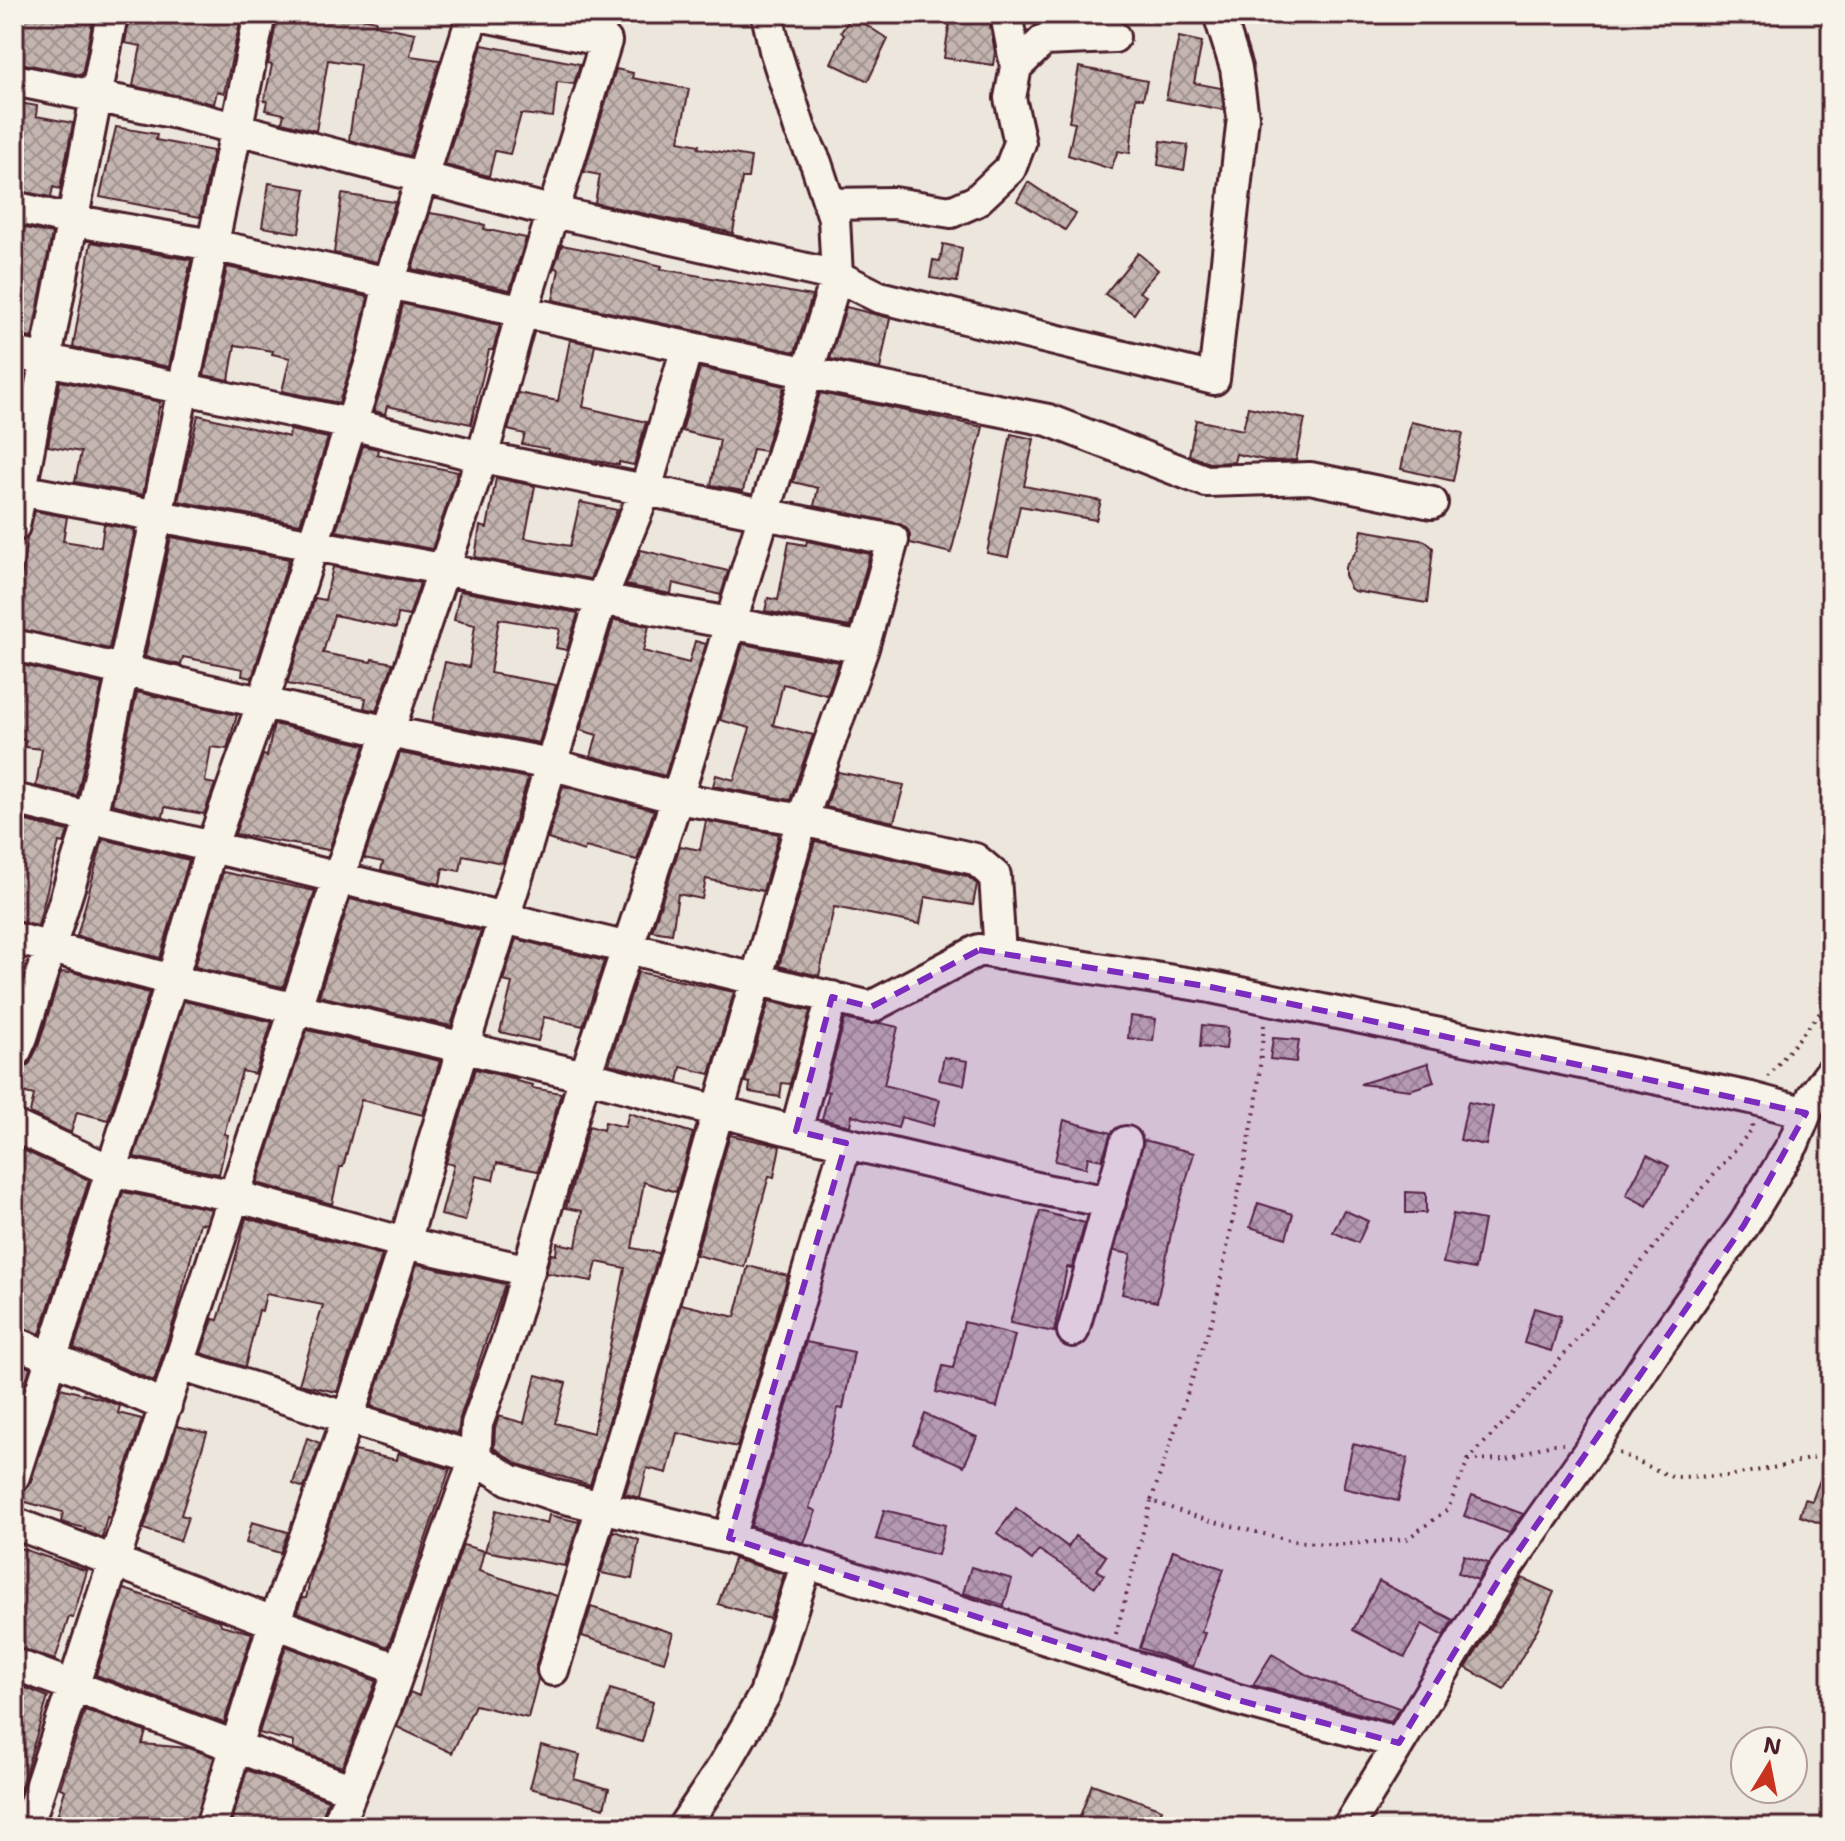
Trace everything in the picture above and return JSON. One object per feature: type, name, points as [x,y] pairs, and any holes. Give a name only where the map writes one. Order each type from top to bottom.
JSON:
[{"type":"street","points":[[14,526],[17,490],[46,360],[112,14]]},
{"type":"street","points":[[14,1055],[91,817],[157,516],[260,14]]},
{"type":"street","points":[[14,1476],[211,848],[313,547],[373,355],[389,283],[474,14],[606,41],[522,312],[482,457],[338,879],[27,1827]]},
{"type":"street","points":[[337,1827],[399,1670],[475,1458],[477,1424],[508,1338],[585,1076],[677,798],[837,276],[834,218],[816,163],[800,129],[767,14]]},
{"type":"street","points":[[829,204],[894,203],[951,212],[976,201],[1010,169],[1020,143],[1010,98],[1016,67],[1006,14]]},
{"type":"street","points":[[14,80],[177,113],[554,212],[837,276],[879,297],[1214,379],[1243,117],[1236,68],[1219,14]]},
{"type":"street","points":[[1016,67],[1044,40],[1114,37]]},
{"type":"street","points":[[14,207],[212,245],[809,373],[1048,420],[1206,481],[1310,478],[1432,503]]},
{"type":"street","points":[[211,1827],[274,1623],[348,1418],[405,1243],[601,599],[646,489],[687,347]]},
{"type":"street","points":[[14,353],[351,424],[482,457],[893,540],[863,648],[802,820],[553,1670]]},
{"type":"street","points":[[17,490],[863,648]]},
{"type":"street","points":[[14,645],[389,732],[550,764],[677,798],[802,820],[975,859],[995,876],[1000,954]]},
{"type":"street","points":[[14,799],[871,1007],[979,950],[1266,998],[1751,1098],[1806,1113]]},
{"type":"street","points":[[14,938],[172,980],[585,1076],[796,1131],[1050,1191],[1110,1202]]},
{"type":"street","points":[[796,1131],[832,997]]},
{"type":"street","points":[[1348,1827],[1501,1576],[1744,1225],[1793,1144],[1813,1096],[1831,1072]]},
{"type":"street","points":[[14,1126],[112,1171],[235,1196],[405,1243],[529,1271]]},
{"type":"street","points":[[1073,1331],[1126,1142]]},
{"type":"street","points":[[729,1538],[846,1143]]},
{"type":"street","points":[[14,1342],[166,1406]]},
{"type":"street","points":[[180,1365],[475,1458],[510,1480],[601,1508],[729,1538],[1238,1700],[1399,1743]]},
{"type":"street","points":[[14,1523],[399,1670]]},
{"type":"street","points":[[683,1827],[723,1767],[765,1694],[807,1562]]},
{"type":"street","points":[[14,1664],[350,1789]]},
{"type":"path","points":[[1110,1658],[1151,1501],[1213,1317],[1256,1106],[1266,998]]},
{"type":"path","points":[[1151,1501],[1203,1519],[1293,1541],[1337,1545],[1407,1539],[1448,1509],[1468,1460],[1533,1392],[1753,1128],[1751,1098],[1831,999]]},
{"type":"path","points":[[1468,1460],[1507,1459],[1551,1444],[1594,1444],[1641,1461],[1672,1477],[1728,1476],[1831,1453]]},
{"type":"highlighted area","points":[[979,950],[1211,987],[1806,1113],[1744,1225],[1501,1576],[1399,1743],[1238,1700],[729,1538],[846,1143],[796,1131],[832,997],[871,1007]]},
{"type":"building","points":[[14,14],[94,14],[82,75],[14,62]]},
{"type":"building","points":[[130,14],[186,22],[187,14],[242,14],[224,93],[217,91],[214,104],[133,86],[141,46],[125,43]]},
{"type":"building","points":[[278,14],[357,17],[376,21],[375,25],[415,33],[410,56],[440,60],[410,156],[349,140],[360,65],[328,60],[316,131],[282,122],[284,114],[265,110],[272,65],[268,64]]},
{"type":"building","points":[[951,14],[988,14],[995,52],[993,65],[944,58]]},
{"type":"building","points":[[852,16],[888,39],[868,81],[831,63],[844,35],[841,32]]},
{"type":"building","points":[[1179,37],[1202,42],[1194,83],[1221,88],[1224,110],[1166,99]]},
{"type":"building","points":[[482,45],[580,64],[574,84],[557,82],[553,117],[521,114],[510,154],[495,151],[489,176],[445,165]]},
{"type":"building","points":[[1079,67],[1147,81],[1143,99],[1136,97],[1130,153],[1118,151],[1111,169],[1068,155],[1075,123],[1069,122]]},
{"type":"building","points":[[616,69],[633,73],[632,78],[689,89],[679,141],[699,145],[698,148],[751,157],[748,178],[742,178],[733,233],[595,203],[600,175],[584,172]]},
{"type":"building","points":[[14,102],[37,106],[36,116],[73,123],[60,189],[53,187],[51,197],[14,190]]},
{"type":"building","points":[[116,127],[157,134],[156,140],[213,151],[200,217],[100,197]]},
{"type":"building","points":[[1161,141],[1188,145],[1184,170],[1158,165]]},
{"type":"building","points":[[1028,182],[1076,214],[1065,230],[1017,201]]},
{"type":"building","points":[[269,183],[306,189],[299,233],[262,227]]},
{"type":"building","points":[[342,194],[395,202],[377,262],[334,253]]},
{"type":"building","points":[[430,213],[526,238],[510,290],[412,269]]},
{"type":"building","points":[[18,226],[52,234],[32,338],[14,335],[14,248]]},
{"type":"building","points":[[91,242],[191,260],[169,367],[73,347]]},
{"type":"building","points":[[943,244],[962,248],[957,282],[930,278],[933,260],[940,261]]},
{"type":"building","points":[[562,245],[662,266],[661,269],[812,296],[795,352],[553,300],[559,269],[554,268]]},
{"type":"building","points":[[1138,253],[1158,270],[1139,292],[1146,296],[1134,314],[1105,294]]},
{"type":"building","points":[[227,267],[368,297],[356,350],[339,403],[282,391],[290,358],[272,354],[273,351],[235,345],[229,380],[204,375]]},
{"type":"building","points":[[403,304],[500,325],[493,350],[489,350],[471,424],[387,406],[385,414],[374,411]]},
{"type":"building","points":[[846,307],[890,318],[880,369],[830,359]]},
{"type":"building","points":[[570,340],[595,345],[583,407],[646,422],[634,465],[548,452],[548,449],[522,444],[525,434],[508,430],[518,393],[558,401]]},
{"type":"building","points":[[700,368],[784,386],[765,451],[753,449],[743,491],[711,485],[720,440],[682,431]]},
{"type":"building","points":[[60,381],[160,402],[143,495],[75,482],[81,452],[48,446]]},
{"type":"building","points":[[820,393],[983,427],[951,553],[910,543],[906,527],[897,523],[814,506],[818,488],[793,482]]},
{"type":"building","points":[[1248,407],[1305,419],[1296,460],[1270,461],[1236,454],[1234,462],[1209,463],[1189,455],[1196,420],[1243,430]]},
{"type":"building","points":[[198,415],[289,437],[290,430],[328,438],[300,524],[178,501]]},
{"type":"building","points":[[1411,422],[1463,433],[1453,481],[1401,469]]},
{"type":"building","points":[[1011,434],[1034,439],[1024,486],[1101,501],[1096,520],[1020,506],[1008,557],[987,553]]},
{"type":"building","points":[[363,446],[378,449],[377,454],[394,459],[458,472],[432,549],[336,531]]},
{"type":"building","points":[[496,478],[535,486],[525,538],[570,546],[580,502],[617,510],[590,579],[475,557],[480,526],[487,528]]},
{"type":"building","points":[[35,511],[67,517],[63,541],[101,547],[104,524],[135,530],[109,649],[14,628],[27,538]]},
{"type":"building","points":[[1362,530],[1425,541],[1433,548],[1427,603],[1350,588],[1345,567],[1358,549]]},
{"type":"building","points":[[171,537],[289,559],[252,678],[242,676],[243,669],[183,657],[181,665],[145,657]]},
{"type":"building","points":[[807,541],[870,554],[850,627],[765,611],[768,598],[778,600],[789,542],[806,545]]},
{"type":"building","points":[[641,550],[728,571],[721,595],[673,583],[671,594],[626,585]]},
{"type":"building","points":[[333,567],[420,583],[409,616],[398,614],[396,628],[334,615],[323,653],[393,663],[376,711],[364,708],[366,698],[287,684],[315,598],[325,600]]},
{"type":"building","points":[[460,591],[578,613],[567,650],[556,648],[560,629],[499,619],[490,673],[556,685],[539,743],[432,722],[445,662],[469,667],[475,625],[454,620]]},
{"type":"building","points":[[614,620],[649,626],[643,651],[689,663],[695,641],[706,644],[665,776],[591,756],[597,735],[580,730]]},
{"type":"building","points":[[743,644],[839,662],[827,695],[783,684],[773,725],[813,735],[790,800],[713,786],[716,775],[734,780],[750,728],[720,720]]},
{"type":"building","points":[[14,663],[102,684],[77,796],[36,786],[42,749],[24,747],[26,740],[14,738]]},
{"type":"building","points":[[137,692],[237,715],[227,749],[211,747],[205,782],[215,784],[204,814],[165,807],[163,817],[112,804]]},
{"type":"building","points":[[274,724],[365,745],[329,850],[235,834],[263,755],[267,756]]},
{"type":"building","points":[[400,753],[528,778],[502,863],[463,855],[460,871],[443,868],[440,884],[381,870],[383,862],[364,858]]},
{"type":"building","points":[[838,772],[904,785],[894,822],[826,807]]},
{"type":"building","points":[[563,786],[654,810],[637,860],[585,847],[584,851],[548,839]]},
{"type":"building","points":[[14,818],[68,831],[64,843],[59,842],[38,926],[14,921]]},
{"type":"building","points":[[706,821],[779,834],[763,891],[706,879],[702,899],[678,894],[672,934],[652,931],[680,846],[700,850]]},
{"type":"building","points":[[103,839],[189,860],[160,958],[77,936]]},
{"type":"building","points":[[815,841],[967,876],[977,884],[973,905],[925,897],[920,924],[834,907],[819,976],[779,966]]},
{"type":"building","points":[[223,872],[315,891],[283,987],[195,967]]},
{"type":"building","points":[[350,899],[481,931],[451,1026],[319,996]]},
{"type":"building","points":[[516,939],[604,961],[583,1026],[544,1017],[538,1041],[500,1032],[512,983],[503,981]]},
{"type":"building","points":[[69,971],[149,993],[108,1120],[77,1112],[71,1133],[30,1113],[34,1095],[14,1090],[19,1072],[30,1063],[39,1044],[61,972]]},
{"type":"building","points":[[638,972],[734,992],[710,1074],[681,1067],[678,1082],[609,1064]]},
{"type":"building","points":[[184,1001],[272,1022],[255,1074],[242,1071],[224,1134],[228,1135],[219,1174],[134,1157]]},
{"type":"building","points":[[769,1001],[810,1011],[790,1084],[782,1083],[780,1097],[749,1092],[750,1083],[745,1082]]},
{"type":"building","points":[[1130,1016],[1156,1019],[1153,1041],[1128,1038]]},
{"type":"building","points":[[845,1019],[898,1027],[884,1085],[940,1100],[933,1126],[901,1117],[898,1128],[852,1115],[850,1126],[822,1119],[829,1092],[825,1091]]},
{"type":"building","points":[[1202,1025],[1228,1028],[1226,1049],[1200,1047]]},
{"type":"building","points":[[307,1030],[440,1061],[423,1115],[361,1100],[332,1204],[257,1183]]},
{"type":"building","points":[[1273,1038],[1299,1040],[1296,1062],[1270,1059]]},
{"type":"building","points":[[944,1057],[968,1061],[964,1085],[939,1080]]},
{"type":"building","points":[[1428,1063],[1434,1082],[1410,1090],[1360,1084]]},
{"type":"building","points":[[475,1069],[516,1079],[533,1085],[532,1088],[561,1093],[538,1171],[497,1163],[493,1180],[476,1176],[465,1221],[441,1215],[454,1165],[446,1163]]},
{"type":"building","points":[[1468,1102],[1493,1107],[1486,1145],[1460,1140]]},
{"type":"building","points":[[629,1113],[693,1133],[676,1192],[644,1182],[632,1248],[659,1253],[590,1485],[518,1464],[494,1448],[495,1428],[499,1416],[524,1423],[536,1375],[566,1383],[555,1423],[593,1433],[625,1268],[597,1262],[592,1281],[546,1271],[551,1254],[556,1255],[557,1243],[576,1247],[582,1211],[566,1208],[589,1126],[603,1130],[605,1122],[625,1127]]},
{"type":"building","points":[[1064,1120],[1111,1133],[1102,1160],[1088,1157],[1086,1168],[1055,1161]]},
{"type":"building","points":[[730,1135],[780,1146],[774,1177],[769,1176],[744,1267],[696,1255]]},
{"type":"building","points":[[1144,1140],[1194,1153],[1172,1229],[1157,1302],[1122,1294],[1131,1254],[1114,1251]]},
{"type":"building","points":[[14,1146],[89,1180],[40,1334],[14,1324]]},
{"type":"building","points":[[1647,1155],[1669,1166],[1647,1206],[1626,1195]]},
{"type":"building","points":[[123,1192],[211,1209],[206,1224],[200,1223],[177,1311],[154,1381],[74,1348]]},
{"type":"building","points":[[1406,1192],[1426,1193],[1426,1213],[1406,1213]]},
{"type":"building","points":[[1258,1203],[1293,1214],[1286,1238],[1250,1227]]},
{"type":"building","points":[[1344,1210],[1368,1221],[1358,1243],[1333,1232]]},
{"type":"building","points":[[1040,1211],[1085,1223],[1072,1268],[1067,1267],[1054,1332],[1010,1323]]},
{"type":"building","points":[[1453,1214],[1484,1220],[1475,1269],[1443,1263]]},
{"type":"building","points":[[246,1218],[382,1255],[337,1392],[299,1384],[323,1305],[266,1294],[245,1367],[201,1353],[213,1319],[218,1320]]},
{"type":"building","points":[[417,1264],[505,1284],[460,1418],[458,1434],[371,1406]]},
{"type":"building","points":[[748,1266],[788,1276],[737,1447],[677,1433],[667,1473],[647,1468],[640,1498],[625,1494],[681,1304],[735,1317]]},
{"type":"building","points":[[1534,1308],[1561,1316],[1551,1351],[1524,1343]]},
{"type":"building","points":[[964,1322],[1015,1335],[997,1407],[936,1392],[943,1366],[953,1368]]},
{"type":"building","points":[[806,1342],[854,1352],[843,1409],[838,1408],[830,1445],[809,1508],[816,1511],[804,1543],[751,1526]]},
{"type":"building","points":[[14,1362],[30,1368],[14,1416]]},
{"type":"building","points":[[61,1388],[105,1400],[120,1406],[118,1413],[142,1419],[102,1538],[85,1531],[85,1528],[61,1522],[63,1512],[14,1499],[15,1494],[25,1490],[31,1481]]},
{"type":"building","points":[[925,1414],[977,1437],[964,1466],[913,1444]]},
{"type":"building","points":[[177,1426],[207,1433],[181,1515],[188,1517],[180,1541],[144,1529]]},
{"type":"building","points":[[307,1438],[320,1443],[304,1488],[293,1484]]},
{"type":"building","points":[[1353,1444],[1408,1458],[1398,1501],[1343,1488]]},
{"type":"building","points":[[355,1451],[397,1460],[398,1453],[450,1469],[388,1647],[297,1612],[302,1598],[306,1598],[314,1564]]},
{"type":"building","points":[[1829,1456],[1831,1527],[1800,1516],[1805,1499],[1812,1501]]},
{"type":"building","points":[[1472,1495],[1523,1514],[1509,1533],[1464,1516]]},
{"type":"building","points":[[1016,1508],[1068,1547],[1075,1536],[1106,1556],[1097,1570],[1104,1575],[1095,1587],[1039,1550],[1032,1560],[997,1533]]},
{"type":"building","points":[[496,1510],[547,1524],[549,1515],[579,1522],[565,1566],[485,1551]]},
{"type":"building","points":[[884,1510],[945,1525],[938,1555],[876,1539]]},
{"type":"building","points":[[252,1522],[288,1532],[280,1553],[246,1543]]},
{"type":"building","points":[[614,1531],[639,1540],[632,1579],[601,1573]]},
{"type":"building","points":[[463,1545],[484,1551],[479,1571],[557,1596],[536,1665],[538,1679],[528,1718],[475,1705],[452,1753],[397,1727],[410,1692],[419,1696],[445,1596]]},
{"type":"building","points":[[14,1546],[87,1571],[73,1618],[69,1617],[55,1660],[14,1646]]},
{"type":"building","points":[[1173,1550],[1224,1569],[1201,1632],[1205,1633],[1193,1667],[1140,1648]]},
{"type":"building","points":[[1464,1555],[1488,1563],[1478,1580],[1458,1573]]},
{"type":"building","points":[[734,1559],[784,1574],[770,1619],[718,1604]]},
{"type":"building","points":[[971,1567],[1012,1579],[1004,1605],[963,1593]]},
{"type":"building","points":[[1522,1578],[1554,1592],[1504,1689],[1466,1668]]},
{"type":"building","points":[[1379,1581],[1453,1620],[1443,1636],[1422,1624],[1405,1657],[1353,1630]]},
{"type":"building","points":[[124,1589],[220,1621],[221,1625],[252,1633],[224,1723],[96,1675]]},
{"type":"building","points":[[591,1607],[673,1633],[664,1662],[582,1636]]},
{"type":"building","points":[[286,1646],[376,1681],[342,1767],[293,1749],[294,1742],[259,1733]]},
{"type":"building","points":[[1272,1654],[1309,1676],[1399,1708],[1391,1722],[1253,1685]]},
{"type":"building","points":[[14,1683],[48,1697],[18,1797],[14,1797]]},
{"type":"building","points":[[610,1689],[653,1702],[642,1742],[599,1729]]},
{"type":"building","points":[[85,1710],[146,1732],[142,1744],[189,1748],[214,1757],[194,1827],[54,1827],[65,1790],[60,1788]]},
{"type":"building","points":[[541,1745],[580,1755],[574,1779],[609,1789],[604,1808],[530,1788]]},
{"type":"building","points":[[247,1770],[328,1800],[319,1827],[230,1827]]},
{"type":"building","points":[[1092,1784],[1162,1809],[1155,1827],[1076,1827]]}]
